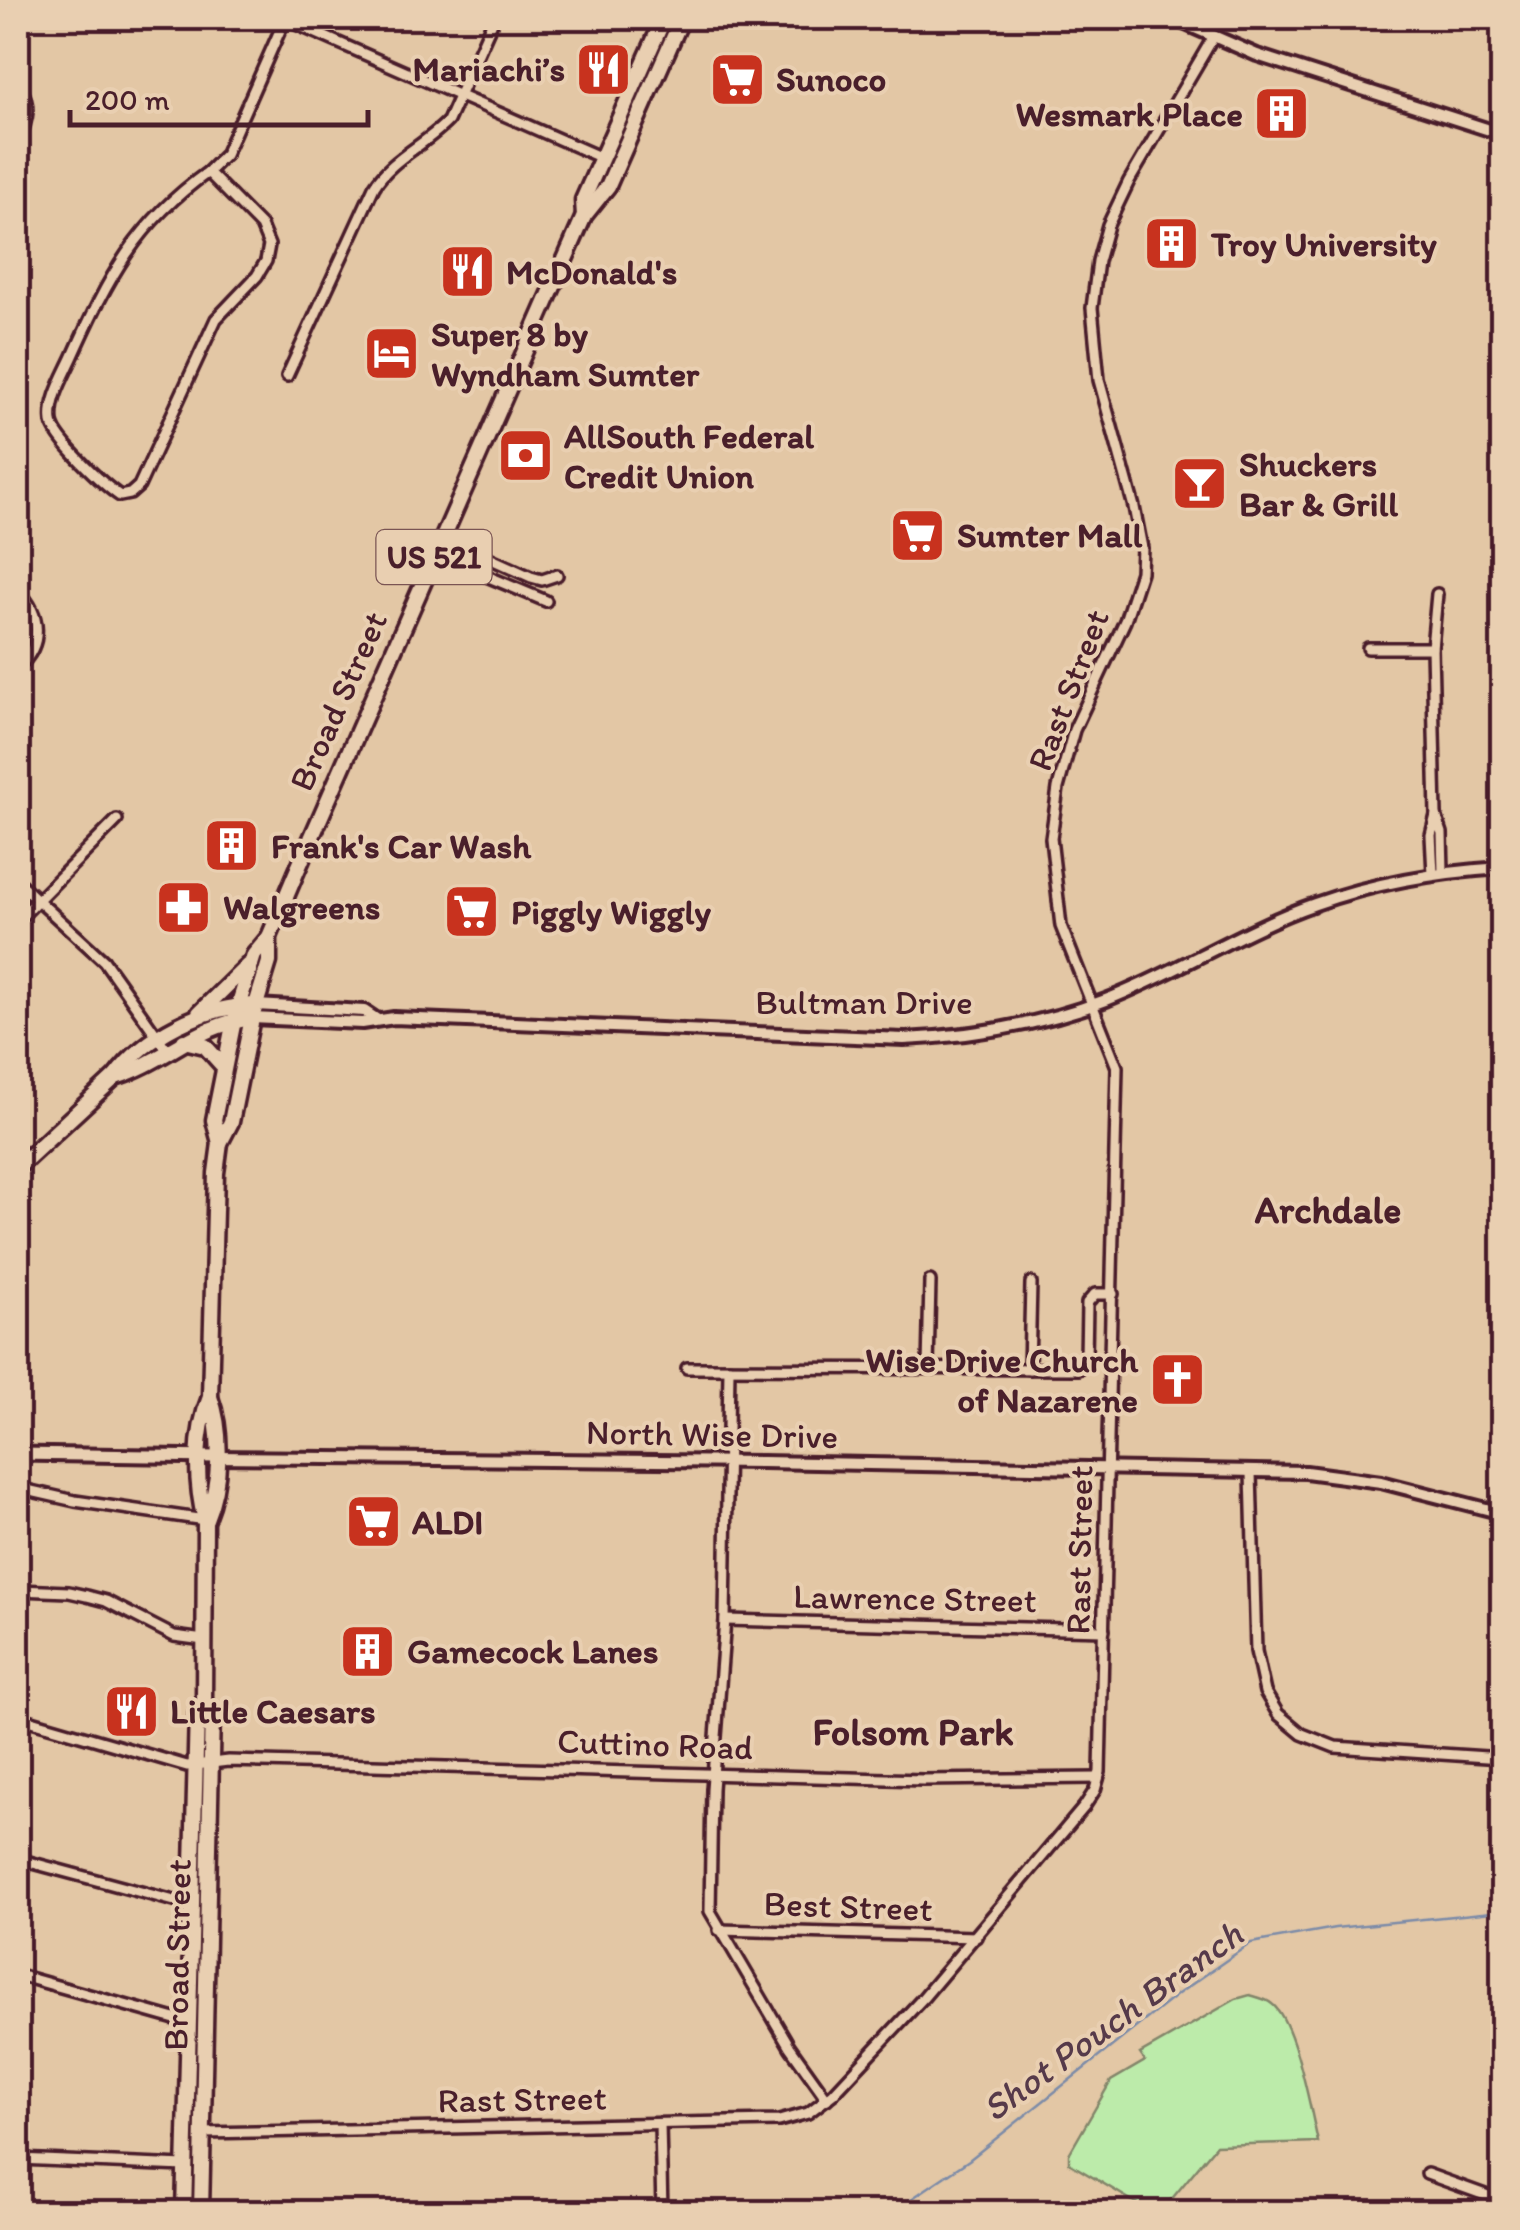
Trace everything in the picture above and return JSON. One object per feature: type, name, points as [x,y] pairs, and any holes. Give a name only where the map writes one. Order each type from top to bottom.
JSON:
[{"type":"main road","name":"Broad Street","points":[[584,216],[583,200],[664,18]]},
{"type":"main road","name":"Broad Street","points":[[184,2212],[197,1712],[204,1703],[206,1520],[215,1496],[201,1418],[210,1397],[220,1143],[214,1120],[223,1066],[252,960],[270,937],[584,216],[608,186],[682,18]]},
{"type":"main road","name":"Broad Street","points":[[220,1143],[231,1122],[254,1012],[269,962],[270,937]]},
{"type":"main road","name":"US 521","points":[[193,1018],[252,960]]},
{"type":"main road","name":"Bultman Drive","points":[[18,1167],[115,1078],[135,1071],[193,1018],[254,1012]]},
{"type":"main road","name":"Bultman Drive","points":[[163,1044],[183,1041],[236,1013]]},
{"type":"main road","points":[[183,1041],[205,1046],[223,1066]]},
{"type":"main road","points":[[18,1454],[208,1457]]},
{"type":"main road","name":"Broad Street","points":[[201,2212],[212,1763],[212,1712],[204,1703]]},
{"type":"street","points":[[208,172],[261,226],[269,254],[257,276],[216,319],[140,486],[120,496],[55,432],[52,410],[57,392],[110,276],[153,219],[226,156],[283,18],[602,158]]},
{"type":"street","points":[[287,376],[382,173],[448,122],[494,18]]},
{"type":"street","points":[[1172,18],[1258,54],[1502,134]]},
{"type":"street","name":"Rast Street","points":[[203,2133],[779,2121],[808,2113],[827,2099],[976,1938],[1095,1790],[1104,1630],[1117,1067],[1056,908],[1052,819],[1074,730],[1133,600],[1141,572],[1142,550],[1134,507],[1099,380],[1092,308],[1095,284],[1108,225],[1129,181],[1214,36]]},
{"type":"street","points":[[18,83],[29,114],[18,142]]},
{"type":"street","points":[[440,544],[542,580],[557,575]]},
{"type":"street","points":[[440,544],[478,572],[546,601]]},
{"type":"street","points":[[18,590],[32,609],[38,629],[32,651],[18,667]]},
{"type":"street","points":[[1437,594],[1432,648],[1436,815],[1431,835],[1438,873]]},
{"type":"street","points":[[1368,648],[1432,648]]},
{"type":"street","points":[[18,920],[118,820]]},
{"type":"street","name":"Bultman Drive","points":[[254,1012],[364,1011],[376,1018],[904,1040],[982,1033],[1061,1016],[1093,1004],[1302,908],[1359,889],[1438,873],[1502,868]]},
{"type":"street","points":[[18,882],[104,962],[163,1044]]},
{"type":"street","points":[[928,1368],[930,1281]]},
{"type":"street","points":[[1029,1369],[1031,1284]]},
{"type":"street","points":[[686,1368],[1074,1369],[1084,1366],[1087,1303],[1095,1294],[1112,1294]]},
{"type":"street","points":[[729,1368],[724,1620],[713,1774],[710,1911],[790,2048],[827,2099]]},
{"type":"street","name":"North Wise Drive","points":[[208,1457],[728,1461],[1306,1472],[1381,1482],[1502,1513]]},
{"type":"street","points":[[1250,1473],[1256,1651],[1265,1692],[1278,1714],[1302,1734],[1335,1748],[1502,1758]]},
{"type":"street","points":[[18,1488],[74,1501],[206,1520]]},
{"type":"street","points":[[18,1590],[70,1592],[106,1601],[174,1636],[204,1640]]},
{"type":"street","name":"Lawrence Street","points":[[724,1620],[1104,1630]]},
{"type":"street","name":"Cuttino Road","points":[[18,1717],[187,1766],[212,1763],[923,1780],[1098,1778]]},
{"type":"street","points":[[18,1858],[192,1906],[209,1906]]},
{"type":"street","name":"Best Street","points":[[720,1930],[976,1938]]},
{"type":"street","points":[[18,1978],[189,2023]]},
{"type":"street","points":[[660,2124],[662,2212]]},
{"type":"street","points":[[18,2159],[185,2166]]},
{"type":"street","points":[[1427,2174],[1502,2201]]},
{"type":"green space","points":[[1250,1995],[1272,2004],[1288,2029],[1318,2142],[1216,2145],[1161,2212],[1151,2212],[1069,2163],[1069,2154],[1111,2081],[1145,2061],[1140,2054],[1236,1999]]},
{"type":"waterway","name":"Shot Pouch Branch","points":[[892,2212],[969,2160],[1178,1994],[1251,1943],[1335,1928],[1502,1911]]},
{"type":"place","name":"Mariachi’s","points":[[604,69]]},
{"type":"place","name":"Sunoco","points":[[737,79]]},
{"type":"place","name":"Wesmark Place","points":[[1282,114]]},
{"type":"place","name":"Troy University","points":[[1172,244]]},
{"type":"place","name":"McDonald's","points":[[467,272]]},
{"type":"place","name":"Super 8 by Wyndham Sumter","points":[[392,354]]},
{"type":"place","name":"AllSouth Federal Credit Union","points":[[525,456]]},
{"type":"place","name":"Shuckers Bar & Grill","points":[[1200,484]]},
{"type":"place","name":"Sumter Mall","points":[[918,535]]},
{"type":"place","name":"Frank's Car Wash","points":[[232,846]]},
{"type":"place","name":"Walgreens","points":[[184,907]]},
{"type":"place","name":"Piggly Wiggly","points":[[472,912]]},
{"type":"place","name":"Wise Drive Church of Nazarene","points":[[1177,1380]]},
{"type":"place","name":"ALDI","points":[[373,1522]]},
{"type":"place","name":"Gamecock Lanes","points":[[368,1651]]},
{"type":"place","name":"Little Caesars","points":[[131,1711]]},
{"type":"district","name":"Archdale","points":[[1328,1210]]},
{"type":"district","name":"Folsom Park","points":[[913,1732]]}]
